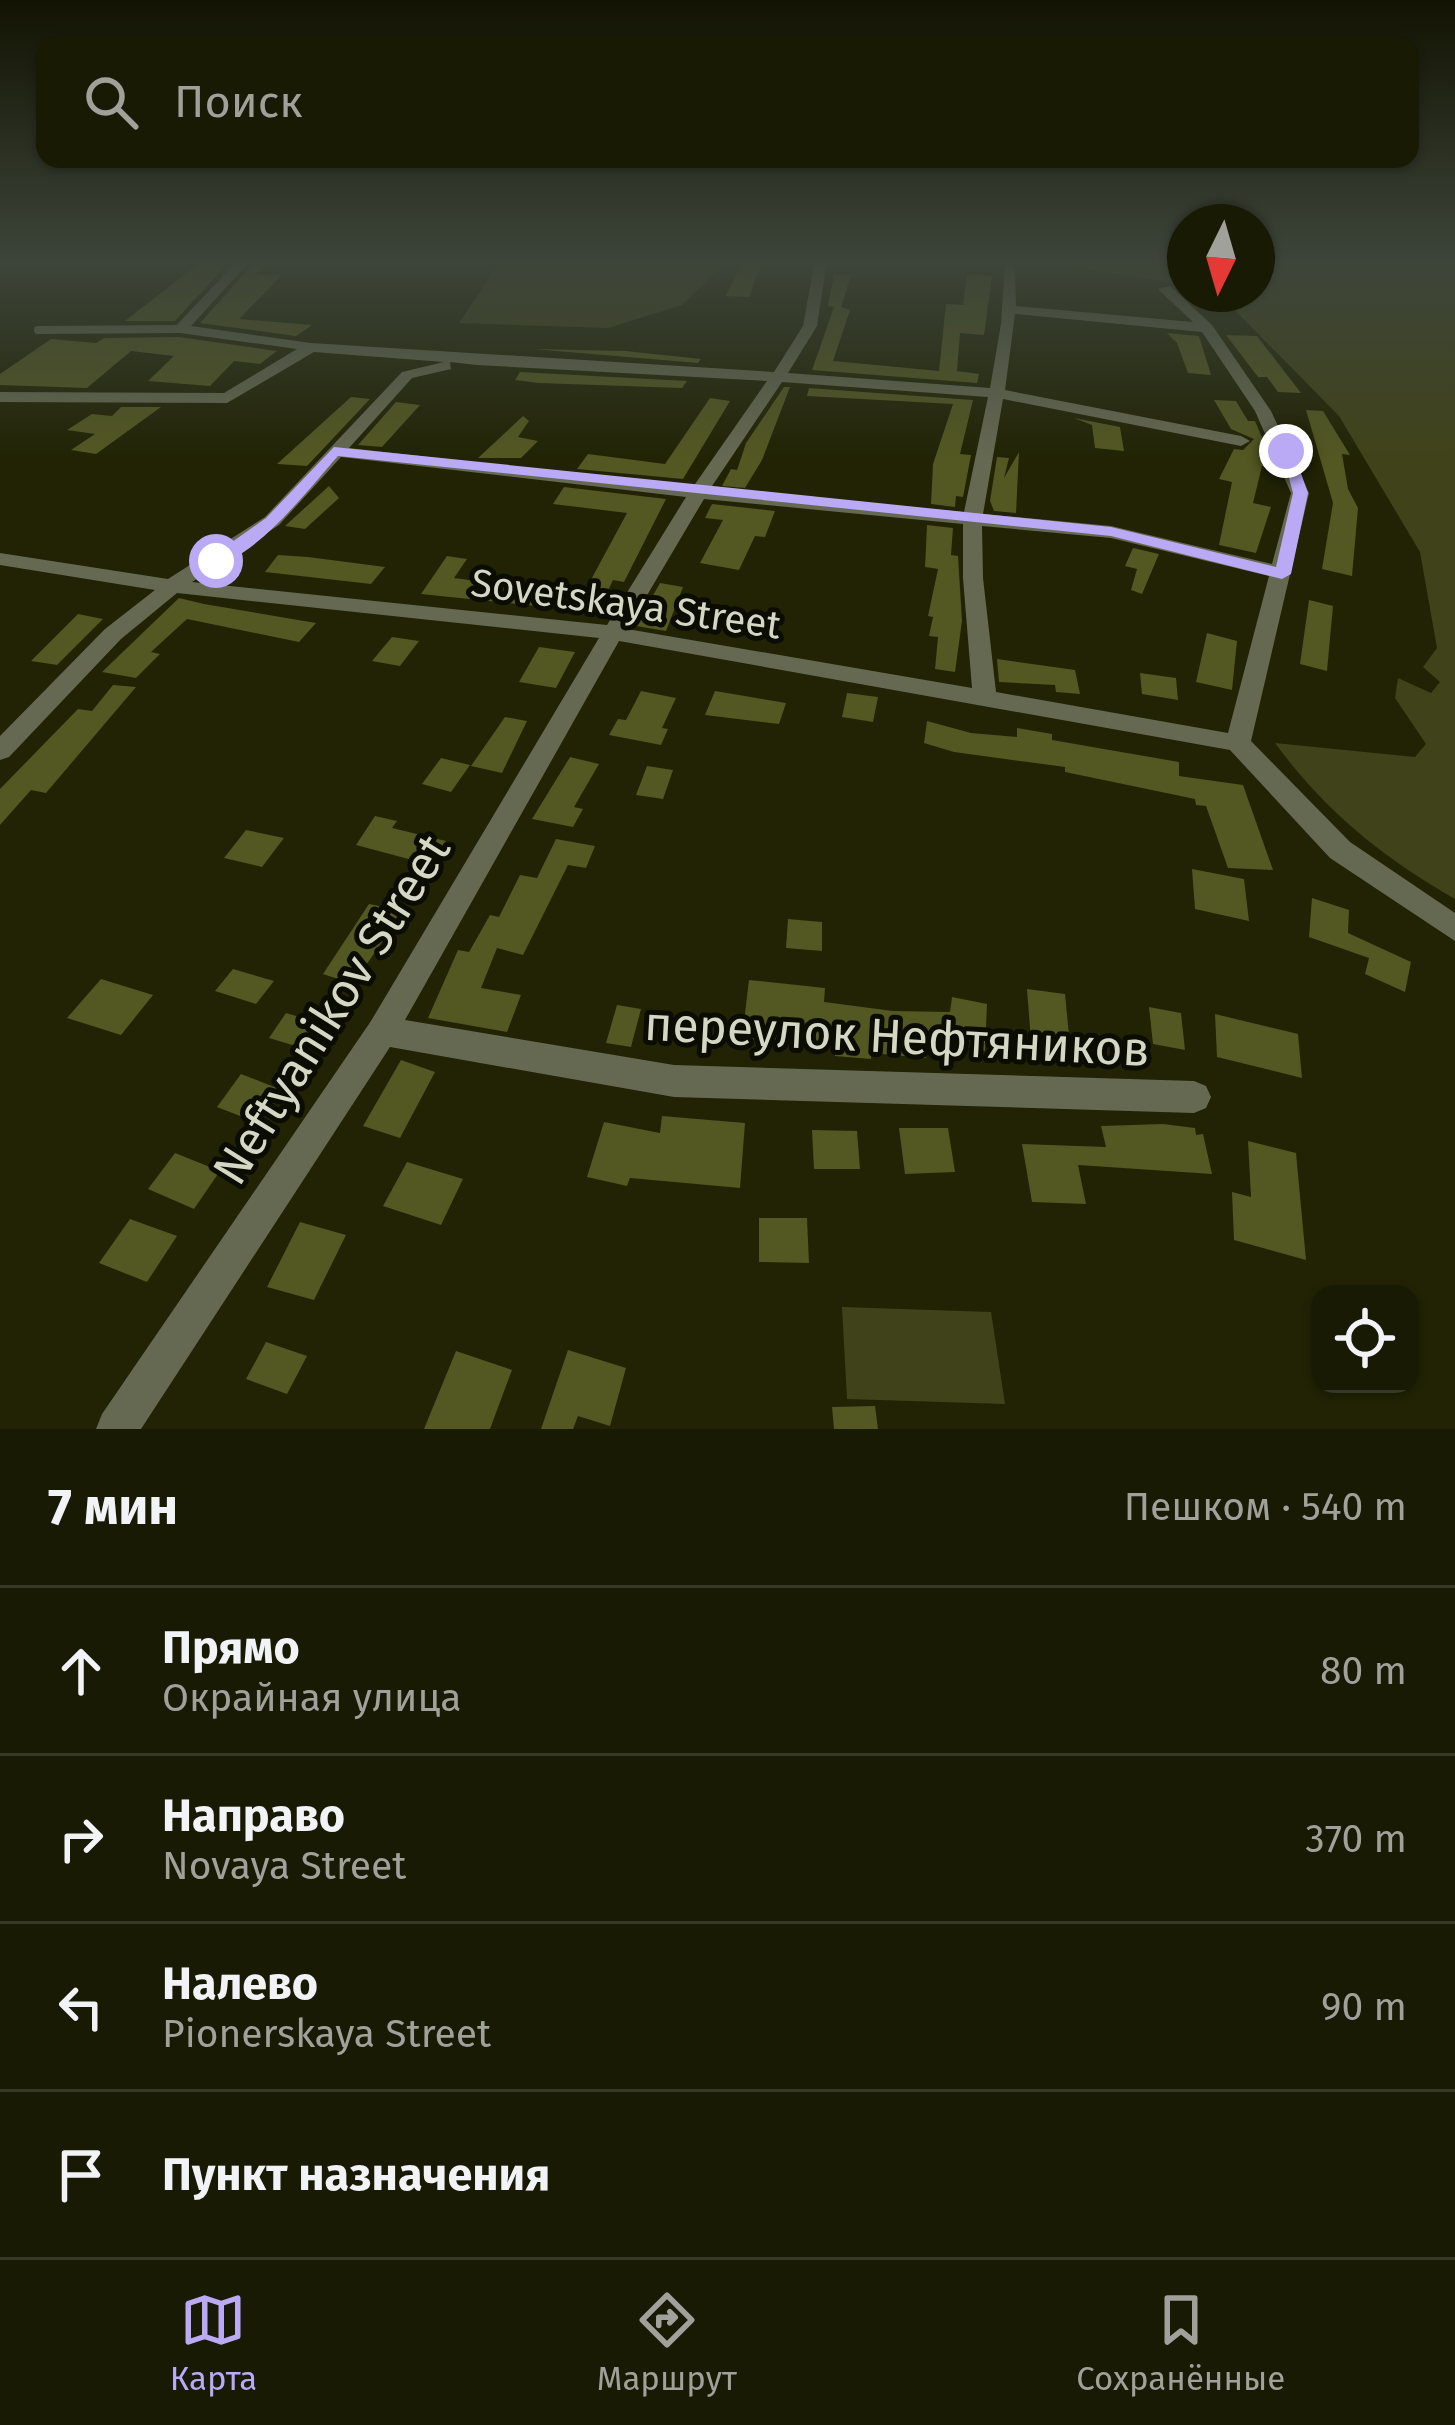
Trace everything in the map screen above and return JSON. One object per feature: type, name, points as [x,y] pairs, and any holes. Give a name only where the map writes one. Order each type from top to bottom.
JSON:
[{"type":"street","name":"Neftyanikov Street","points":[[117,1429],[382,1031],[613,633],[698,493],[779,379],[810,327]]},
{"type":"street","points":[[984,694],[974,515],[1007,327]]},
{"type":"street","points":[[1193,327],[1207,328],[1263,411],[1300,493],[1238,743],[1340,850],[1455,929]]},
{"type":"street","points":[[180,328],[310,347],[994,393],[1241,441]]},
{"type":"street","points":[[0,397],[227,398],[310,347]]},
{"type":"street","points":[[0,751],[113,634],[172,586],[272,521],[407,375],[477,360]]},
{"type":"street","points":[[334,451],[698,493],[974,515],[1111,532],[1282,574]]},
{"type":"street","name":"Sovetskaya Street","points":[[0,559],[172,586],[613,633],[984,694],[1238,743]]},
{"type":"street","name":"переулок Нефтяников","points":[[382,1031],[674,1081],[1194,1097]]},
{"type":"lane","points":[[38,330],[180,328]]},
{"type":"green space","points":[[1251,327],[1455,327],[1455,899],[1356,831],[1275,743],[1415,757],[1426,744],[1395,698],[1398,678],[1431,693],[1440,682],[1423,667],[1437,648],[1420,552],[1339,416]]},
{"type":"green space","points":[[842,1307],[991,1312],[1005,1404],[847,1399]]},
{"type":"building","points":[[227,327],[310,327],[296,336]]},
{"type":"building","points":[[827,327],[844,327],[833,361],[939,371],[944,327],[985,327],[984,335],[960,333],[957,371],[979,374],[977,383],[812,370]]},
{"type":"building","points":[[1167,333],[1199,336],[1211,375],[1188,373],[1177,343]]},
{"type":"building","points":[[1226,335],[1257,336],[1301,393],[1278,392],[1267,377],[1258,377]]},
{"type":"building","points":[[179,337],[277,351],[260,364],[234,361],[210,386],[148,381],[174,356],[131,351],[87,388],[0,385],[0,374],[51,339],[96,343],[104,338]]},
{"type":"building","points":[[533,349],[626,351],[701,359],[698,363]]},
{"type":"building","points":[[520,372],[687,381],[682,388],[539,383],[515,380]]},
{"type":"building","points":[[784,387],[790,387],[762,460],[745,488],[722,486],[731,469],[737,470],[746,443]]},
{"type":"building","points":[[809,388],[973,400],[960,454],[971,455],[963,497],[956,496],[955,507],[931,504],[933,464],[953,404],[807,396]]},
{"type":"building","points":[[351,397],[370,399],[307,466],[277,464]]},
{"type":"building","points":[[710,398],[730,401],[683,479],[577,469],[588,454],[665,464]]},
{"type":"building","points":[[1214,400],[1236,401],[1248,421],[1255,421],[1275,468],[1262,466],[1253,503],[1271,507],[1256,553],[1219,545],[1232,482],[1219,479],[1234,449],[1243,450],[1254,439],[1231,429]]},
{"type":"building","points":[[396,402],[420,405],[382,447],[358,445]]},
{"type":"building","points":[[121,407],[161,407],[96,454],[71,450],[95,434],[67,430],[92,414],[112,416]]},
{"type":"building","points":[[1306,410],[1323,411],[1350,455],[1342,454],[1348,489],[1358,508],[1352,576],[1322,569],[1333,503]]},
{"type":"building","points":[[523,416],[529,421],[518,437],[538,441],[521,458],[478,458]]},
{"type":"building","points":[[1074,418],[1120,427],[1124,451],[1095,448],[1092,425]]},
{"type":"building","points":[[1019,452],[1016,513],[994,511],[990,501],[997,457],[1009,458],[1004,478]]},
{"type":"building","points":[[329,486],[339,498],[305,529],[285,526]]},
{"type":"building","points":[[564,487],[666,499],[624,582],[613,580],[596,616],[573,613],[627,513],[553,504]]},
{"type":"building","points":[[712,504],[775,511],[765,537],[755,536],[739,570],[700,563],[723,520],[705,518]]},
{"type":"building","points":[[927,525],[953,528],[951,555],[958,556],[962,621],[955,672],[935,669],[938,637],[929,636],[933,617],[928,616],[938,569],[925,567]]},
{"type":"building","points":[[1133,548],[1159,554],[1142,594],[1131,590],[1137,569],[1125,566]]},
{"type":"building","points":[[278,555],[385,567],[371,584],[265,572]]},
{"type":"building","points":[[447,556],[467,559],[454,578],[558,592],[556,608],[421,594]]},
{"type":"building","points":[[660,583],[683,587],[666,631],[636,626]]},
{"type":"building","points":[[179,598],[316,623],[299,642],[187,619],[151,652],[160,654],[136,678],[102,672]]},
{"type":"building","points":[[1309,600],[1333,606],[1327,671],[1300,664]]},
{"type":"building","points":[[78,614],[103,619],[57,665],[31,661]]},
{"type":"building","points":[[1207,633],[1237,641],[1232,690],[1196,682]]},
{"type":"building","points":[[392,637],[419,641],[400,666],[372,661]]},
{"type":"building","points":[[539,647],[575,652],[556,688],[519,682]]},
{"type":"building","points":[[997,659],[1075,670],[1080,694],[1056,692],[1055,685],[999,682]]},
{"type":"building","points":[[1140,673],[1176,678],[1178,700],[1142,694]]},
{"type":"building","points":[[113,685],[136,687],[46,793],[31,790],[0,825],[0,789],[78,709],[92,711]]},
{"type":"building","points":[[641,691],[676,698],[662,728],[668,729],[661,745],[609,735],[618,719],[626,720]]},
{"type":"building","points":[[715,691],[786,703],[779,724],[705,715]]},
{"type":"building","points":[[847,693],[878,697],[873,722],[842,717]]},
{"type":"building","points":[[505,717],[527,721],[502,773],[471,766]]},
{"type":"building","points":[[927,721],[971,733],[1017,737],[1017,728],[1052,734],[1052,740],[1179,762],[1179,776],[1243,785],[1273,870],[1228,868],[1206,806],[1196,805],[1195,799],[1065,772],[1065,767],[954,752],[924,743]]},
{"type":"building","points":[[570,757],[599,764],[574,807],[583,809],[573,827],[532,819]]},
{"type":"building","points":[[441,758],[470,765],[451,792],[422,784]]},
{"type":"building","points":[[647,766],[673,770],[663,799],[636,795]]},
{"type":"building","points":[[375,816],[397,821],[392,828],[446,841],[431,865],[356,845]]},
{"type":"building","points":[[246,830],[284,838],[262,867],[224,858]]},
{"type":"building","points":[[556,839],[595,846],[586,868],[568,865],[523,955],[497,948],[481,988],[521,995],[507,1032],[428,1018],[458,950],[469,952],[490,915],[499,917],[520,875],[537,878]]},
{"type":"building","points":[[1192,869],[1244,879],[1249,921],[1195,909]]},
{"type":"building","points":[[1312,898],[1349,910],[1348,933],[1411,962],[1405,992],[1365,974],[1369,958],[1309,937]]},
{"type":"building","points":[[369,904],[401,910],[353,984],[323,974]]},
{"type":"building","points":[[788,919],[822,922],[822,951],[786,948]]},
{"type":"building","points":[[233,969],[274,981],[256,1004],[215,991]]},
{"type":"building","points":[[101,979],[153,995],[121,1035],[67,1018]]},
{"type":"building","points":[[749,980],[825,988],[824,1002],[893,1011],[950,1012],[952,997],[987,1004],[985,1051],[925,1039],[926,1058],[871,1053],[871,1059],[835,1056],[835,1048],[742,1038]]},
{"type":"building","points":[[1027,989],[1065,994],[1070,1046],[1031,1041]]},
{"type":"building","points":[[617,1005],[641,1009],[631,1047],[606,1043]]},
{"type":"building","points":[[1149,1007],[1181,1013],[1185,1050],[1153,1044]]},
{"type":"building","points":[[286,1013],[316,1022],[299,1047],[269,1038]]},
{"type":"building","points":[[1215,1014],[1298,1034],[1302,1078],[1217,1057]]},
{"type":"building","points":[[401,1060],[435,1072],[400,1138],[363,1126]]},
{"type":"building","points":[[241,1074],[277,1088],[253,1121],[217,1107]]},
{"type":"building","points":[[662,1116],[745,1123],[740,1188],[630,1178],[627,1186],[587,1177],[604,1122],[660,1133]]},
{"type":"building","points":[[1101,1126],[1195,1128],[1196,1135],[1203,1134],[1212,1174],[1078,1165],[1086,1204],[1032,1202],[1022,1144],[1106,1147]]},
{"type":"building","points":[[899,1128],[948,1128],[955,1172],[905,1174]]},
{"type":"building","points":[[812,1130],[857,1131],[860,1169],[814,1169]]},
{"type":"building","points":[[1248,1141],[1296,1153],[1306,1260],[1234,1240],[1232,1192],[1251,1197]]},
{"type":"building","points":[[175,1153],[220,1171],[194,1209],[148,1189]]},
{"type":"building","points":[[407,1162],[463,1179],[441,1225],[383,1206]]},
{"type":"building","points":[[759,1218],[807,1218],[809,1263],[759,1262]]},
{"type":"building","points":[[130,1219],[177,1236],[147,1282],[99,1263]]},
{"type":"building","points":[[300,1222],[346,1235],[314,1300],[267,1287]]},
{"type":"building","points":[[266,1342],[307,1356],[287,1394],[246,1379]]},
{"type":"building","points":[[568,1350],[626,1368],[610,1426],[578,1416],[573,1429],[541,1429]]},
{"type":"building","points":[[456,1351],[512,1370],[490,1429],[424,1429]]},
{"type":"building","points":[[875,1406],[878,1429],[834,1429],[832,1407]]},
{"type":"route","points":[[216,561],[272,521],[334,451],[698,493],[974,515],[1111,532],[1282,574],[1300,493],[1286,451]]}]
